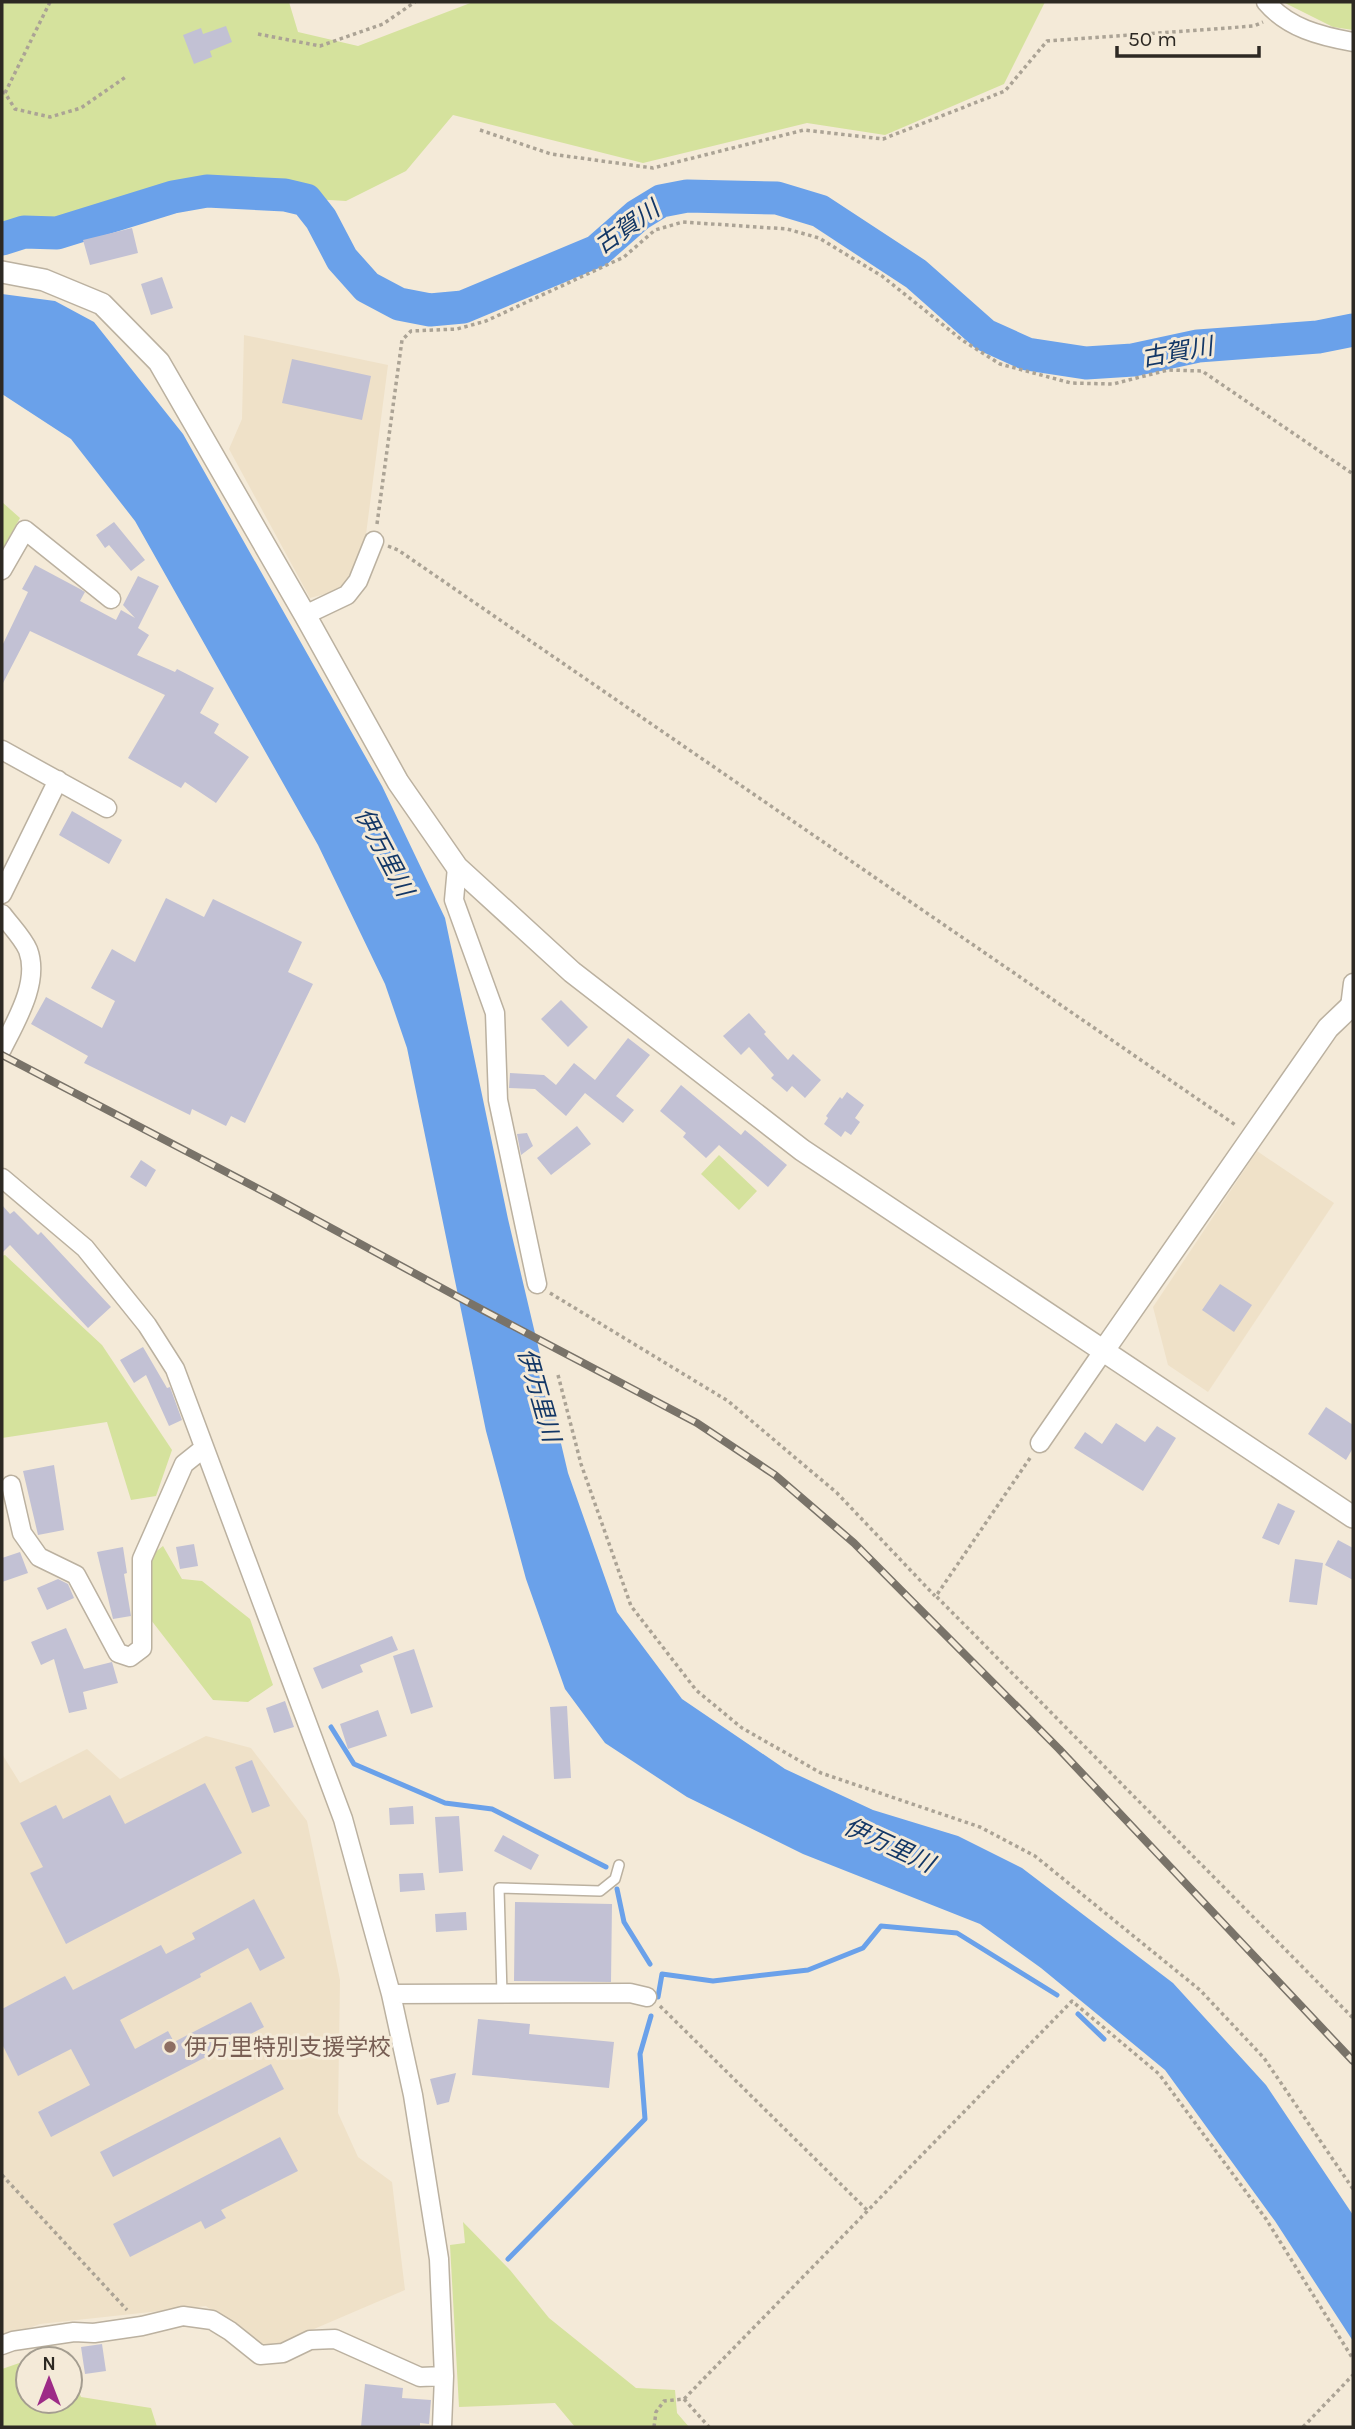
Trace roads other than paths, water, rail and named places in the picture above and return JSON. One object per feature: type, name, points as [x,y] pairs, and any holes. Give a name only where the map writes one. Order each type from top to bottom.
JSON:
[{"type":"street","points":[[1266,2],[1278,16],[1320,36],[1353,42]]},
{"type":"street","points":[[2,272],[44,280],[103,304],[159,362],[398,782],[457,867],[572,972],[802,1150],[1353,1517]]},
{"type":"street","points":[[2,570],[25,530],[111,599]]},
{"type":"street","points":[[305,615],[347,595],[358,581],[374,541]]},
{"type":"street","points":[[2,750],[107,808]]},
{"type":"street","points":[[2,894],[58,780]]},
{"type":"street","points":[[457,867],[454,900],[495,1013],[498,1100],[537,1284]]},
{"type":"street","points":[[2,914],[28,950],[31,978],[2,1049]]},
{"type":"street","points":[[1040,1443],[1328,1028],[1352,1006],[1353,983]]},
{"type":"street","points":[[2,1178],[85,1248],[141,1317],[175,1370],[343,1819],[391,1994],[413,2095],[439,2259],[444,2376],[442,2427]]},
{"type":"street","points":[[11,1485],[22,1533],[39,1557],[75,1575],[118,1653],[130,1657],[142,1648],[142,1559],[184,1464],[204,1448]]},
{"type":"street","points":[[391,1994],[630,1993],[647,1997]]},
{"type":"street","points":[[2,2345],[74,2332],[94,2333],[142,2326],[183,2316],[212,2320],[260,2355],[283,2353],[310,2340],[335,2339],[420,2377],[444,2376]]},
{"type":"lane","points":[[502,1994],[499,1888],[600,1891],[615,1879],[620,1865]]},
{"type":"water","name":"伊万里川","points":[[2,294],[55,301],[94,322],[183,434],[382,786],[445,918],[508,1219],[568,1473],[617,1612],[682,1699],[785,1769],[873,1810],[958,1836],[1022,1868],[1173,1983],[1266,2085],[1353,2215],[1353,2341],[1275,2221],[1165,2070],[1041,1968],[980,1924],[803,1854],[687,1797],[605,1743],[565,1689],[526,1579],[486,1431],[407,1048],[385,984],[318,845],[135,521],[71,439],[2,394]]},
{"type":"waterway","name":"古賀川","points":[[2,239],[24,232],[57,233],[173,197],[207,191],[285,195],[306,200],[321,219],[342,259],[367,287],[399,304],[430,310],[463,307],[597,251],[638,215],[661,201],[687,196],[777,198],[820,211],[916,274],[985,335],[1027,354],[1086,363],[1133,360],[1198,346],[1318,337],[1353,330]]},
{"type":"waterway","points":[[331,1727],[354,1764],[445,1803],[492,1809],[606,1867]]},
{"type":"waterway","points":[[617,1889],[624,1922],[650,1964]]},
{"type":"waterway","points":[[658,1997],[662,1974],[713,1981],[808,1970],[863,1948],[881,1926],[957,1933],[1057,1995]]},
{"type":"waterway","points":[[1078,2014],[1104,2039]]},
{"type":"waterway","points":[[508,2259],[645,2119],[640,2054],[651,2016]]},
{"type":"railway","points":[[2,1055],[697,1423],[775,1475],[854,1543],[1059,1749],[1353,2061]]},
{"type":"place","name":"伊万里特別支援学校","points":[[170,2047]]}]
